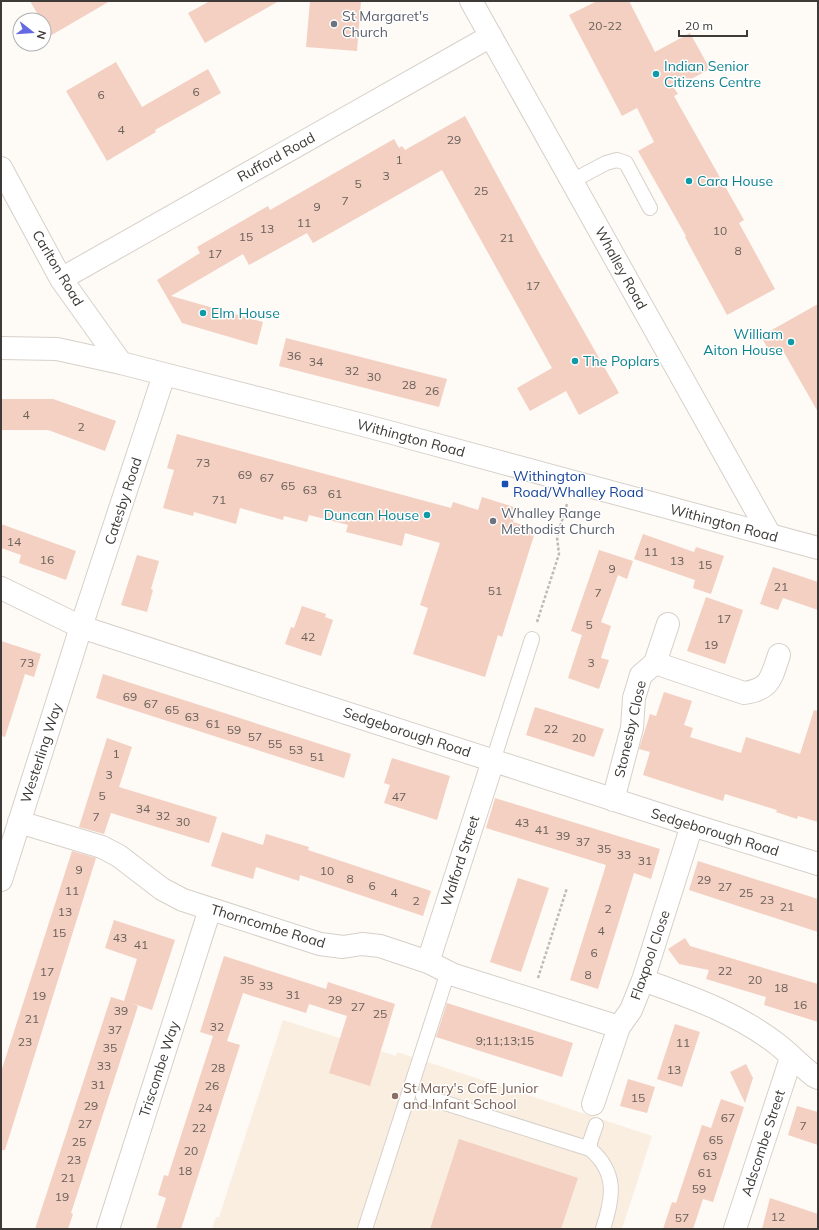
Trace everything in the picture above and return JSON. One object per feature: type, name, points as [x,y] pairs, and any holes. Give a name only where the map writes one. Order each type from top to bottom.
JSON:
[{"type":"street","name":"Whalley Road","points":[[471,1],[770,535]]},
{"type":"street","name":"Rufford Road","points":[[61,279],[491,36]]},
{"type":"street","name":"Carlton Road","points":[[1,168],[61,279],[121,364]]},
{"type":"street","name":"Withington Road","points":[[1,348],[57,349],[121,364],[363,425],[818,548]]},
{"type":"street","name":"Catesby Road","points":[[81,627],[164,375]]},
{"type":"street","name":"Sedgeborough Road","points":[[1,588],[81,627],[612,800],[818,864]]},
{"type":"street","name":"Stonesby Close","points":[[612,800],[632,728],[634,698],[641,675],[655,663],[668,624]]},
{"type":"street","name":"Westerling Way","points":[[1,880],[81,627]]},
{"type":"street","name":"Stonesby Close","points":[[655,663],[744,693],[758,691],[770,681],[779,655]]},
{"type":"street","name":"Walford Street","points":[[428,962],[493,761]]},
{"type":"street","name":"Thorncombe Road","points":[[19,822],[102,847],[119,856],[162,889],[182,900],[320,944],[343,947],[362,944],[380,946],[428,962],[448,972],[619,1027]]},
{"type":"street","name":"Flaxpool Close","points":[[593,1104],[619,1027],[631,1010],[643,980],[692,825]]},
{"type":"street","name":"Triscombe Way","points":[[108,1229],[210,909]]},
{"type":"street","points":[[643,980],[701,1000],[734,1018],[778,1045],[791,1058],[818,1078]]},
{"type":"street","name":"Adscombe Street","points":[[735,1229],[791,1058]]},
{"type":"lane","points":[[572,181],[606,162],[617,160],[626,163],[650,208]]},
{"type":"lane","points":[[493,761],[532,639]]},
{"type":"lane","points":[[365,1229],[448,972]]},
{"type":"lane","points":[[423,1096],[590,1149],[599,1157],[606,1169],[611,1184],[612,1197],[603,1229]]},
{"type":"lane","points":[[590,1149],[590,1142],[596,1125]]},
{"type":"path","points":[[532,639],[559,554],[557,537],[573,482]]},
{"type":"path","points":[[531,999],[567,888]]},
{"type":"shaded area","name":"St Mary's CofE Junior and Infant School","points":[[283,1020],[396,1056],[397,1052],[652,1136],[622,1229],[212,1229],[216,1217],[219,1217]]},
{"type":"building","points":[[30,1],[110,1],[52,35],[52,12],[36,12]]},
{"type":"building","points":[[210,1],[279,1],[205,43],[188,13]]},
{"type":"building","name":"St Margaret's Church","points":[[310,1],[361,1],[357,51],[306,47]]},
{"type":"building","points":[[597,1],[629,1],[655,52],[690,33],[710,69],[674,88],[678,94],[674,96],[744,220],[739,223],[775,289],[727,315],[685,237],[686,236],[638,151],[654,142],[637,108],[622,116],[569,15]]},
{"type":"building","points":[[116,62],[142,107],[208,69],[221,93],[155,130],[156,132],[107,161],[66,91]]},
{"type":"building","points":[[465,116],[541,256],[619,393],[579,415],[566,391],[530,411],[517,388],[552,368],[442,170],[313,243],[307,233],[249,265],[243,254],[171,296],[263,322],[257,345],[182,323],[157,280],[200,253],[197,247],[268,206],[270,210],[394,139],[399,148],[402,146],[405,150]]},
{"type":"building","name":"William Aiton House","points":[[818,304],[818,412],[782,349],[771,355],[761,336]]},
{"type":"building","points":[[286,338],[447,379],[439,407],[279,366]]},
{"type":"building","points":[[1,399],[53,399],[116,421],[105,451],[48,430],[1,430]]},
{"type":"building","points":[[177,434],[451,508],[453,502],[478,510],[482,497],[517,508],[513,522],[536,529],[502,637],[498,635],[485,677],[413,654],[428,608],[420,605],[440,543],[405,533],[402,546],[346,532],[348,525],[309,515],[307,522],[284,516],[283,520],[240,508],[236,524],[194,512],[193,516],[163,508],[174,470],[167,468]]},
{"type":"building","points":[[1,524],[76,551],[66,580],[19,563],[21,555],[1,548]]},
{"type":"building","points":[[643,534],[694,552],[696,547],[724,556],[711,594],[693,588],[695,580],[634,559]]},
{"type":"building","points":[[599,550],[633,561],[627,579],[618,575],[601,622],[611,626],[601,658],[609,660],[599,689],[568,678],[582,635],[571,631]]},
{"type":"building","points":[[137,555],[159,561],[151,589],[153,590],[147,612],[121,605]]},
{"type":"building","points":[[773,567],[818,582],[818,610],[783,598],[778,610],[760,604]]},
{"type":"building","points":[[706,597],[743,610],[725,664],[687,651]]},
{"type":"building","points":[[302,606],[326,614],[325,617],[333,620],[321,656],[285,644],[291,627],[294,628]]},
{"type":"building","points":[[1,641],[41,654],[34,677],[25,674],[5,737],[1,736]]},
{"type":"building","points":[[103,674],[351,754],[344,778],[96,698]]},
{"type":"building","points":[[664,692],[692,701],[684,725],[693,728],[690,737],[741,753],[746,737],[800,754],[814,710],[818,711],[818,822],[798,816],[797,819],[776,812],[777,810],[725,794],[723,801],[643,775],[650,752],[639,749],[650,714],[656,716]]},
{"type":"building","points":[[535,707],[604,729],[594,757],[526,735]]},
{"type":"building","points":[[107,738],[132,747],[119,787],[217,817],[209,843],[111,813],[104,834],[79,827]]},
{"type":"building","points":[[392,758],[450,776],[437,820],[384,803],[390,785],[384,783]]},
{"type":"building","points":[[495,798],[660,849],[651,879],[634,873],[598,989],[570,980],[606,865],[486,828]]},
{"type":"building","points":[[222,832],[263,845],[266,834],[309,847],[308,850],[431,891],[423,916],[300,875],[299,881],[256,867],[253,879],[211,866]]},
{"type":"building","points":[[72,851],[96,858],[5,1150],[1,1150],[1,1072]]},
{"type":"building","points":[[698,861],[818,899],[818,932],[689,890]]},
{"type":"building","points":[[518,878],[549,888],[521,972],[490,962]]},
{"type":"building","points":[[114,920],[175,940],[152,1010],[131,1003],[138,1006],[71,1213],[73,1214],[68,1229],[35,1229],[111,997],[124,1001],[137,959],[105,948]]},
{"type":"building","points":[[685,938],[690,946],[818,984],[818,1022],[764,1005],[766,997],[706,979],[709,970],[679,964],[668,949]]},
{"type":"building","points":[[224,956],[326,989],[328,982],[395,1004],[370,1086],[329,1073],[347,1016],[309,1004],[306,1013],[243,993],[227,1041],[240,1045],[181,1229],[156,1229],[166,1198],[158,1195],[164,1175],[168,1176],[213,1036],[200,1032]]},
{"type":"building","points":[[447,1003],[573,1043],[562,1077],[436,1037]]},
{"type":"building","points":[[675,1024],[700,1032],[682,1087],[657,1079]]},
{"type":"building","points":[[746,1064],[753,1078],[745,1103],[730,1072]]},
{"type":"building","points":[[628,1079],[655,1087],[647,1113],[620,1106]]},
{"type":"building","points":[[721,1099],[744,1107],[713,1202],[703,1199],[693,1229],[663,1229],[672,1202],[676,1203],[702,1125],[711,1128]]},
{"type":"building","points":[[797,1106],[818,1112],[818,1145],[788,1135]]},
{"type":"building","points":[[459,1139],[578,1178],[561,1229],[430,1229]]},
{"type":"building","points":[[770,1198],[818,1214],[818,1229],[762,1229]]},
{"type":"place","name":"St Margaret's Church","points":[[334,24]]},
{"type":"place","name":"Indian Senior Citizens Centre","points":[[656,74]]},
{"type":"place","name":"Cara House","points":[[689,181]]},
{"type":"place","name":"Elm House","points":[[203,313]]},
{"type":"place","name":"William Aiton House","points":[[791,342]]},
{"type":"place","name":"The Poplars","points":[[575,361]]},
{"type":"place","name":"Withington Road/Whalley Road","points":[[505,484]]},
{"type":"place","name":"Duncan House","points":[[427,515]]},
{"type":"place","name":"Whalley Range Methodist Church","points":[[493,521]]},
{"type":"place","name":"St Mary's CofE Junior and Infant School","points":[[395,1096]]}]
